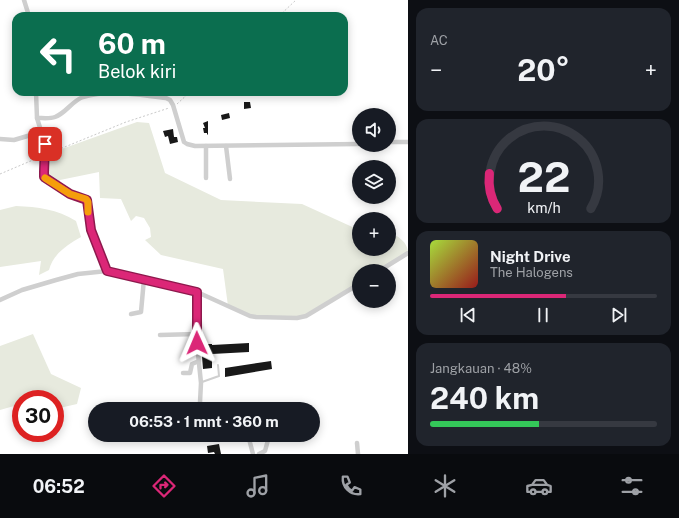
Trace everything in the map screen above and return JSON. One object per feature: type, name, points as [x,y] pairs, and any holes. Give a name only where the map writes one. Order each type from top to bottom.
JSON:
[{"type":"street","points":[[24,0],[28,12]]},
{"type":"street","points":[[36,96],[37,118],[45,152],[44,175],[46,179],[70,194],[87,200],[91,230],[107,271]]},
{"type":"street","points":[[37,118],[57,116],[76,101],[90,96]]},
{"type":"street","points":[[147,96],[166,98],[170,100],[184,142],[195,146],[352,144]]},
{"type":"street","points":[[0,138],[14,140],[41,132]]},
{"type":"street","points":[[396,142],[408,142]]},
{"type":"street","points":[[206,146],[206,178]]},
{"type":"street","points":[[226,146],[230,180]]},
{"type":"street","points":[[390,264],[408,253]]},
{"type":"street","points":[[0,300],[22,290],[78,274],[107,271],[197,292],[250,316],[301,318],[314,312],[352,288]]},
{"type":"street","points":[[132,314],[142,312],[144,279]]},
{"type":"street","points":[[197,292],[196,334],[201,383],[200,402]]},
{"type":"street","points":[[160,335],[196,334]]},
{"type":"street","points":[[183,373],[190,373],[192,364],[198,361]]},
{"type":"street","points":[[250,442],[253,454]]},
{"type":"street","points":[[259,454],[265,451],[267,442]]},
{"type":"street","points":[[357,442],[358,454]]},
{"type":"lane","points":[[201,383],[219,376],[218,366]]},
{"type":"path","points":[[283,12],[296,0]]},
{"type":"path","points":[[0,174],[45,152],[173,106],[185,96]]},
{"type":"shaded area","points":[[137,122],[149,123],[165,173],[221,200],[302,204],[352,227],[352,256],[396,256],[396,236],[404,243],[408,249],[408,253],[390,264],[352,264],[352,287],[306,316],[256,317],[228,306],[223,269],[161,255],[145,240],[151,237],[150,228],[144,218],[136,216],[131,221],[121,199],[100,198],[99,172],[60,180],[58,185],[44,177],[45,155]]},
{"type":"shaded area","points":[[16,206],[47,209],[76,221],[81,237],[61,250],[51,264],[49,270],[39,275],[41,261],[0,267],[0,210]]},
{"type":"shaded area","points":[[33,334],[51,374],[81,388],[77,404],[64,407],[64,390],[12,390],[12,407],[0,410],[0,346]]},
{"type":"building","points":[[244,102],[250,102],[251,108],[244,109]]},
{"type":"building","points":[[229,113],[230,118],[222,120],[221,115]]},
{"type":"building","points":[[208,121],[207,135],[207,133],[204,133],[203,128],[205,128],[203,123]]},
{"type":"building","points":[[173,129],[174,137],[177,137],[178,142],[170,144],[168,136],[165,137],[163,131]]},
{"type":"building","points":[[249,343],[249,352],[212,354],[212,368],[203,369],[201,344],[212,345]]},
{"type":"building","points":[[271,361],[272,369],[225,377],[225,368]]},
{"type":"building","points":[[219,444],[221,454],[215,454],[214,452],[208,453],[207,446]]},
{"type":"slow traffic","points":[[45,178],[70,194],[86,199],[88,202],[88,212]]},
{"type":"route","points":[[45,144],[44,177],[70,194],[87,200],[91,230],[107,271],[197,292],[197,343]]}]
